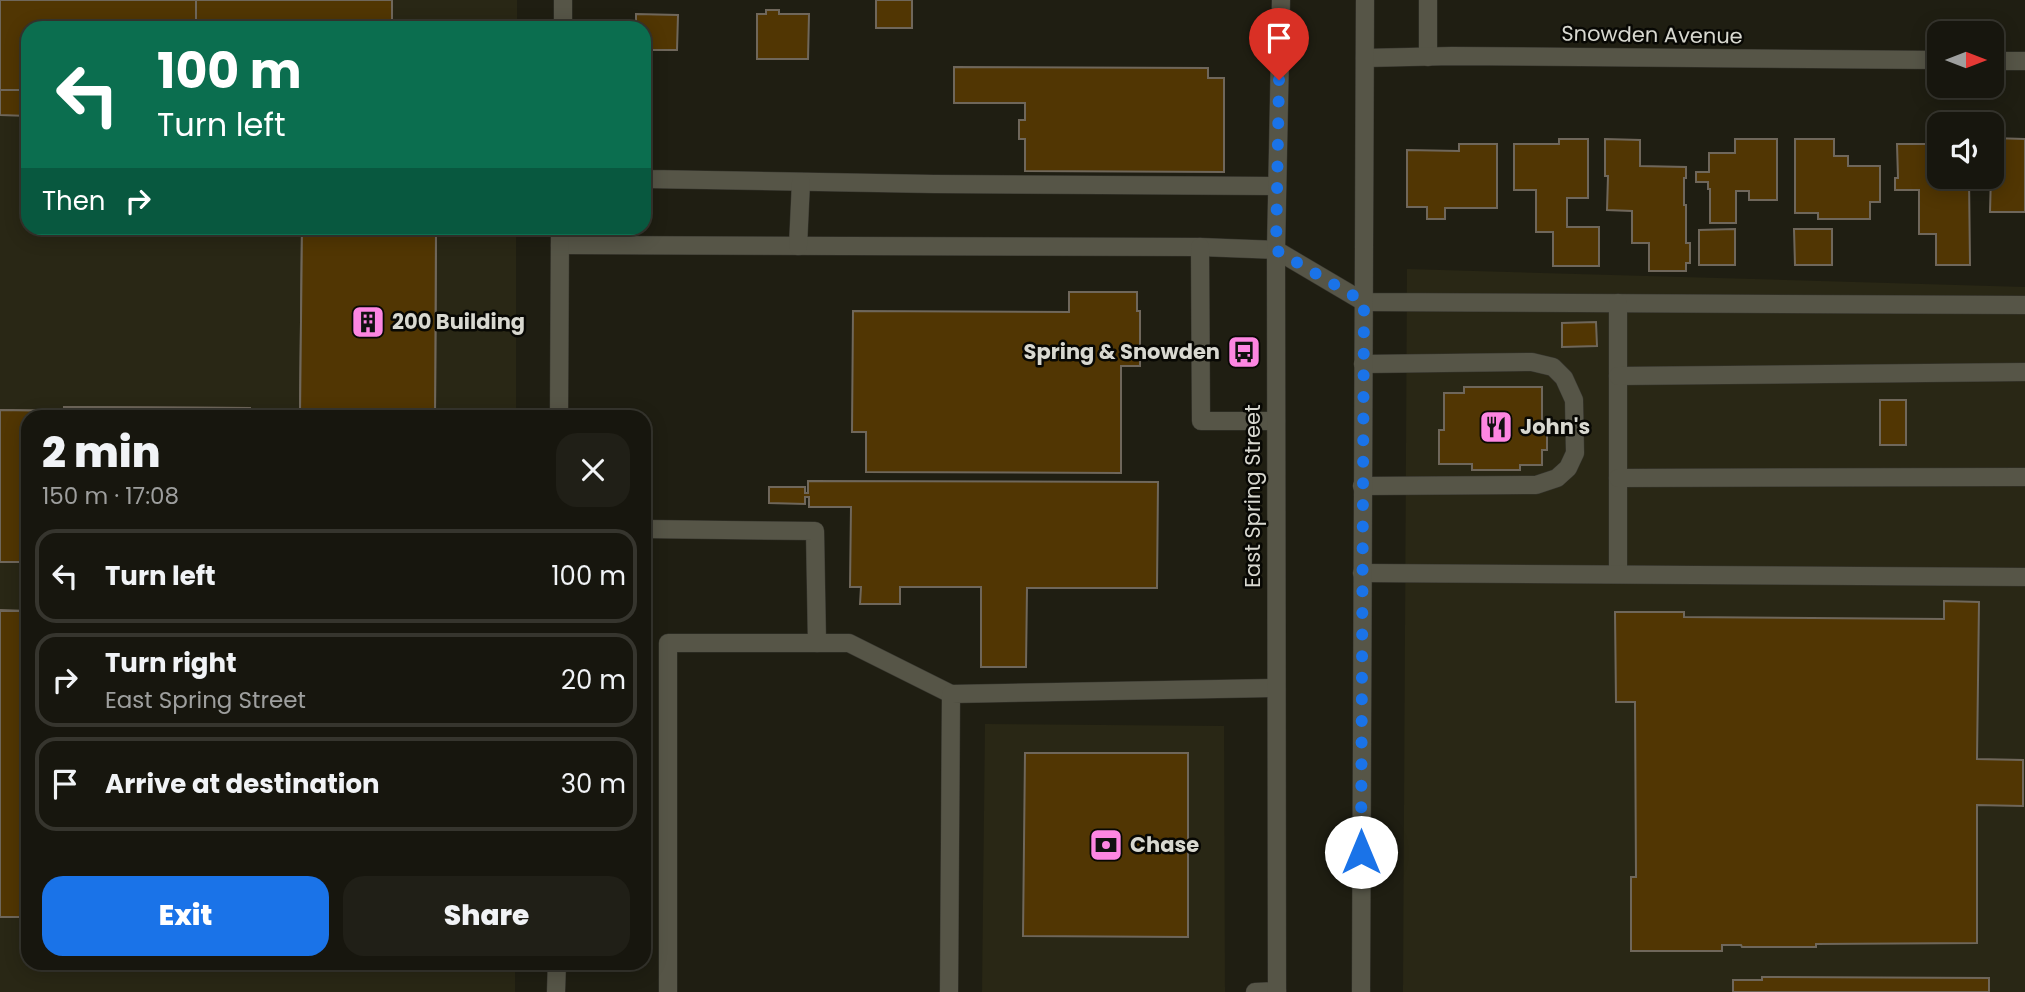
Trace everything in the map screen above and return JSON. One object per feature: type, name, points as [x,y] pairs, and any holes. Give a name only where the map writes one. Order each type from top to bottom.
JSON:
[{"type":"main road","points":[[563,0],[563,21]]},
{"type":"main road","name":"East Spring Street","points":[[1277,992],[1276,250],[1281,0]]},
{"type":"main road","points":[[1361,992],[1365,0]]},
{"type":"main road","points":[[1428,0],[1428,57]]},
{"type":"main road","name":"Snowden Avenue","points":[[1365,58],[1927,61]]},
{"type":"main road","points":[[2004,61],[2025,61]]},
{"type":"main road","points":[[651,179],[1277,186]]},
{"type":"main road","points":[[798,246],[801,182]]},
{"type":"main road","points":[[559,410],[560,236],[798,246],[1200,247],[1276,250],[1364,302],[2025,305]]},
{"type":"main road","points":[[1200,247],[1201,421],[1276,421]]},
{"type":"main road","points":[[1618,303],[1618,574]]},
{"type":"main road","points":[[1362,486],[1535,485],[1557,478],[1568,468],[1575,453],[1574,400],[1564,378],[1553,367],[1532,362],[1363,364]]},
{"type":"main road","points":[[1618,376],[2025,372]]},
{"type":"main road","points":[[1618,478],[2025,477]]},
{"type":"main road","points":[[651,530],[815,531],[817,643]]},
{"type":"main road","points":[[1362,573],[2025,577]]},
{"type":"main road","points":[[668,992],[668,643],[849,643],[951,694],[1276,688]]},
{"type":"main road","points":[[949,992],[951,694]]},
{"type":"main road","points":[[556,992],[557,970]]},
{"type":"main road","points":[[1255,992],[1277,992]]},
{"type":"shaded area","points":[[0,0],[517,0],[517,21],[21,21],[21,235],[516,235],[516,410],[21,410],[21,970],[515,970],[515,992],[0,992]]},
{"type":"shaded area","points":[[1407,269],[2025,287],[2025,992],[1403,992]]},
{"type":"shaded area","points":[[985,724],[1224,726],[1225,992],[982,992]]},
{"type":"building","points":[[0,0],[392,0],[392,21],[21,21],[21,116],[0,115]]},
{"type":"building","points":[[0,0],[196,0],[196,21],[21,21],[21,90],[0,90]]},
{"type":"building","points":[[196,0],[392,0],[392,21],[196,21]]},
{"type":"building","points":[[876,0],[912,0],[912,28],[876,28]]},
{"type":"building","points":[[766,10],[779,10],[779,14],[809,14],[808,59],[757,59],[757,14],[766,14]]},
{"type":"building","points":[[636,14],[678,15],[677,50],[651,50],[651,21],[636,21]]},
{"type":"building","points":[[954,67],[1208,68],[1208,78],[1224,78],[1224,172],[1025,171],[1025,139],[1019,139],[1019,120],[1025,120],[1025,103],[954,103]]},
{"type":"building","points":[[2004,138],[2025,139],[2025,212],[1990,212],[1991,189],[2004,189]]},
{"type":"building","points":[[1559,139],[1588,139],[1588,198],[1567,198],[1567,227],[1599,227],[1599,266],[1553,266],[1553,232],[1536,232],[1536,190],[1514,190],[1514,144],[1559,144]]},
{"type":"building","points":[[1605,139],[1640,140],[1640,166],[1686,167],[1684,205],[1690,263],[1686,263],[1686,271],[1649,271],[1649,243],[1632,243],[1632,211],[1607,210]]},
{"type":"building","points":[[1735,139],[1777,139],[1777,200],[1749,200],[1749,191],[1736,191],[1736,223],[1710,223],[1710,189],[1708,182],[1696,182],[1696,172],[1709,172],[1709,153],[1735,153]]},
{"type":"building","points":[[1795,139],[1834,139],[1834,156],[1848,156],[1848,166],[1880,166],[1880,202],[1870,202],[1870,219],[1818,219],[1818,213],[1795,213]]},
{"type":"building","points":[[1459,144],[1497,144],[1497,208],[1445,208],[1445,219],[1427,219],[1427,207],[1407,207],[1407,150],[1459,151]]},
{"type":"building","points":[[1897,144],[1927,144],[1927,189],[1969,189],[1970,265],[1936,265],[1936,234],[1919,234],[1919,190],[1895,190],[1895,178],[1898,178]]},
{"type":"building","points":[[1735,229],[1735,265],[1699,265],[1699,230]]},
{"type":"building","points":[[1794,229],[1832,229],[1832,265],[1795,265]]},
{"type":"building","name":"200 Building","points":[[302,235],[436,235],[435,410],[300,410]]},
{"type":"building","name":"200 Building","points":[[302,235],[436,235],[435,410],[300,410]]},
{"type":"building","points":[[1069,292],[1137,292],[1137,311],[1140,311],[1140,366],[1121,366],[1121,473],[866,472],[866,432],[852,432],[853,311],[1069,312]]},
{"type":"building","points":[[1596,322],[1597,346],[1562,347],[1562,323]]},
{"type":"building","name":"John's","points":[[1464,387],[1542,387],[1542,423],[1547,423],[1547,450],[1542,450],[1542,465],[1520,465],[1520,470],[1472,470],[1472,464],[1439,464],[1439,430],[1444,430],[1444,393],[1464,393]]},
{"type":"building","points":[[1880,400],[1906,400],[1906,445],[1880,445]]},
{"type":"building","points":[[64,407],[250,408],[250,410],[64,410]]},
{"type":"building","points":[[64,407],[250,408],[250,410],[64,410]]},
{"type":"building","points":[[0,410],[21,410],[21,562],[0,562]]},
{"type":"building","points":[[0,410],[21,410],[21,562],[0,562]]},
{"type":"building","points":[[808,481],[1158,482],[1157,588],[1027,588],[1026,667],[981,667],[981,587],[900,587],[900,604],[860,604],[861,587],[850,587],[851,507],[809,507],[809,497],[805,497],[805,504],[769,503],[769,487],[805,487],[805,493],[808,493]]},
{"type":"building","points":[[1944,601],[1979,602],[1977,759],[2023,760],[2023,806],[1977,805],[1977,943],[1816,944],[1816,947],[1722,945],[1722,951],[1631,951],[1631,877],[1636,877],[1635,702],[1616,702],[1615,612],[1684,612],[1684,617],[1944,619]]},
{"type":"building","points":[[0,610],[21,611],[21,917],[0,917]]},
{"type":"building","points":[[0,611],[21,611],[21,917],[0,917]]},
{"type":"building","name":"Chase","points":[[1025,753],[1188,753],[1188,937],[1023,936]]},
{"type":"building","points":[[1762,977],[1989,978],[1989,992],[1733,992],[1733,980],[1762,980]]},
{"type":"place","name":"200 Building","points":[[368,322]]},
{"type":"place","name":"Spring & Snowden","points":[[1244,352]]},
{"type":"place","name":"John's","points":[[1496,427]]},
{"type":"place","name":"Chase","points":[[1106,845]]},
{"type":"route","points":[[1279,80],[1276,250],[1364,302],[1361,852]]}]
